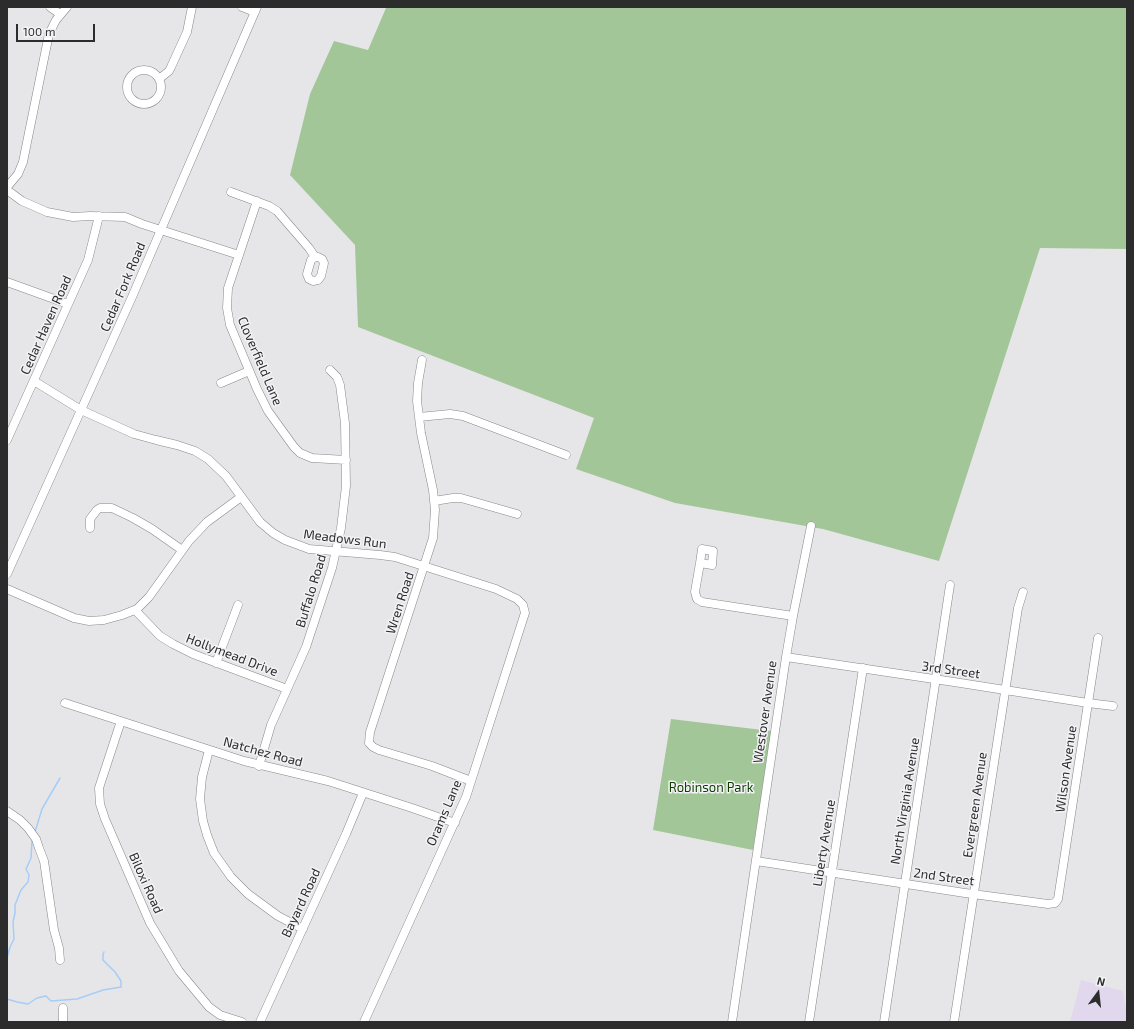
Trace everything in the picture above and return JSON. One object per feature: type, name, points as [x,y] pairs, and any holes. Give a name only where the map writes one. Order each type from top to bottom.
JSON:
[{"type":"street","points":[[50,7],[60,14]]},
{"type":"street","points":[[67,7],[60,14],[53,25],[47,43],[23,162],[18,174],[7,189],[22,201],[47,212],[73,217],[125,217],[142,224],[239,255]]},
{"type":"street","points":[[159,79],[169,71],[171,67],[187,32],[192,7]]},
{"type":"street","points":[[242,7],[256,10]]},
{"type":"street","name":"Cedar Fork Road","points":[[7,574],[132,297],[256,10]]},
{"type":"street","points":[[143,70],[151,71],[159,79],[161,86],[160,94],[152,102],[145,104],[137,102],[129,95],[127,84],[130,77],[136,72],[143,70]]},
{"type":"street","points":[[231,192],[258,201],[269,206],[280,214],[314,257]]},
{"type":"street","name":"Cloverfield Lane","points":[[258,201],[228,288],[227,308],[230,325],[249,371],[268,411],[294,447],[303,455],[312,458],[346,460]]},
{"type":"street","name":"Cedar Haven Road","points":[[7,440],[88,260],[99,216]]},
{"type":"street","points":[[7,282],[68,304]]},
{"type":"street","name":"Wren Road","points":[[422,360],[417,393],[421,433],[434,500],[435,524],[433,538],[425,566],[370,732],[369,743],[379,750],[432,766],[471,780]]},
{"type":"street","name":"Buffalo Road","points":[[259,766],[271,725],[306,647],[332,568],[341,528],[345,504],[346,460],[342,398],[337,377],[330,370]]},
{"type":"street","points":[[221,383],[249,371]]},
{"type":"street","name":"Meadows Run","points":[[34,381],[81,410],[134,434],[195,451],[208,459],[226,476],[260,522],[280,538],[293,544],[309,549],[380,555],[395,558],[496,589],[517,599],[523,605]]},
{"type":"street","points":[[419,417],[450,414],[463,416],[566,455]]},
{"type":"street","points":[[7,589],[74,618],[89,621],[104,620],[135,610],[154,592],[182,550],[207,522],[241,497]]},
{"type":"street","points":[[434,500],[461,498],[517,514]]},
{"type":"street","points":[[90,528],[90,519],[96,510],[100,508],[112,508],[152,529],[182,550]]},
{"type":"street","name":"Westover Avenue","points":[[732,1022],[786,657],[811,526]]},
{"type":"street","points":[[700,563],[695,592],[697,599],[702,602],[793,616]]},
{"type":"street","name":"North Virginia Avenue","points":[[884,1022],[950,584]]},
{"type":"street","name":"Evergreen Avenue","points":[[954,1022],[1018,608],[1023,592]]},
{"type":"street","points":[[216,663],[238,605]]},
{"type":"street","name":"Orams Lane","points":[[364,1022],[455,823],[471,780],[524,620],[525,612],[523,605]]},
{"type":"street","name":"Hollymead Drive","points":[[135,610],[160,636],[172,644],[193,654],[287,689]]},
{"type":"street","name":"Wilson Avenue","points":[[1057,902],[1098,638]]},
{"type":"street","name":"3rd Street","points":[[786,657],[936,679],[1088,704],[1113,706]]},
{"type":"street","name":"Liberty Avenue","points":[[809,1022],[863,668]]},
{"type":"street","name":"Natchez Road","points":[[65,703],[259,766],[308,776],[419,810],[455,823]]},
{"type":"street","name":"Biloxi Road","points":[[121,721],[99,788],[100,804],[104,818],[150,923],[179,971],[203,1001],[212,1009],[225,1017],[242,1022]]},
{"type":"street","points":[[209,750],[202,776],[200,799],[203,821],[214,853],[231,877],[248,894],[278,916],[303,929]]},
{"type":"street","name":"Bayard Road","points":[[260,1022],[346,834],[363,793]]},
{"type":"street","points":[[7,811],[28,828],[36,839],[44,861],[60,960]]},
{"type":"street","name":"2nd Street","points":[[756,861],[1048,904],[1057,902]]},
{"type":"street","points":[[63,1008],[63,1022]]},
{"type":"shaded area","points":[[1081,980],[1123,991],[1127,1010],[1127,1022],[1070,1022]]},
{"type":"green space","points":[[384,7],[1127,7],[1127,249],[1040,248],[939,561],[823,529],[675,503],[576,469],[594,418],[358,327],[355,245],[290,175],[310,94],[334,41],[368,50],[386,8]]},
{"type":"green space","name":"Robinson Park","points":[[671,719],[771,731],[753,850],[653,830]]},
{"type":"waterway","points":[[35,832],[42,809],[60,778]]},
{"type":"waterway","points":[[7,958],[14,939],[13,922],[15,905],[21,890],[28,882],[29,875],[26,869],[31,858],[32,841]]},
{"type":"waterway","points":[[7,999],[28,1004],[37,998],[46,996],[51,1001],[77,999],[103,990],[121,987],[121,981],[115,972],[103,960],[104,952]]}]
